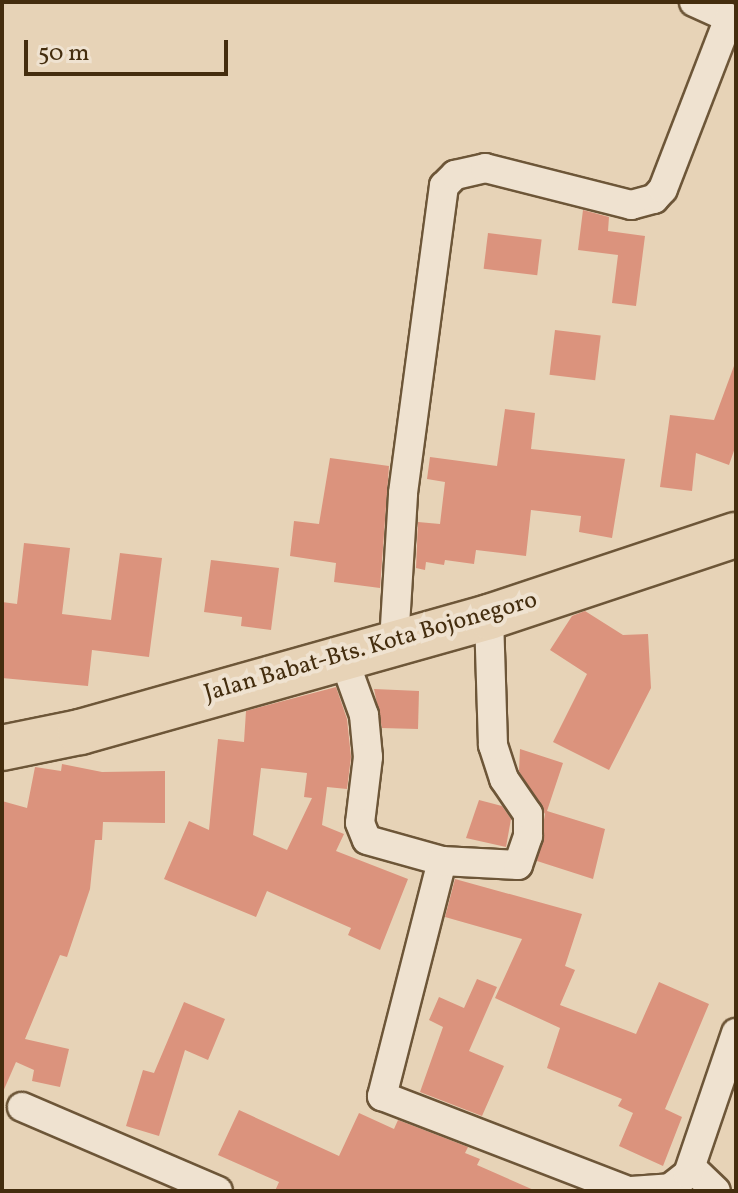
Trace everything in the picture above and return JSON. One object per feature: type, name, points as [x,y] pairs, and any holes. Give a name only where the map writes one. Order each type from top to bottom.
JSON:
[{"type":"highway","name":"Jalan Babat-Bts. Kota Bojonegoro","points":[[2,748],[80,732],[489,617],[736,535]]},
{"type":"street","points":[[394,642],[403,493],[444,186],[462,171],[485,168],[631,205],[654,199],[663,189],[733,19],[694,2]]},
{"type":"street","points":[[343,657],[364,715],[368,757],[360,823],[367,840],[442,861],[518,865],[528,836],[528,814],[504,779],[493,745],[489,617]]},
{"type":"street","points":[[442,861],[382,1096],[629,1191],[673,1187],[692,1168],[736,1033]]},
{"type":"street","points":[[22,1107],[218,1191]]},
{"type":"street","points":[[692,1168],[716,1191]]},
{"type":"building","points":[[583,210],[609,217],[608,231],[645,236],[636,306],[612,303],[618,255],[578,250]]},
{"type":"building","points":[[488,233],[542,240],[537,275],[484,269]]},
{"type":"building","points":[[555,330],[601,336],[595,380],[550,375]]},
{"type":"building","points":[[734,366],[736,445],[729,465],[696,453],[692,491],[660,487],[670,415],[714,420]]},
{"type":"building","points":[[505,409],[535,413],[531,449],[625,459],[612,538],[579,532],[581,516],[531,510],[526,556],[476,550],[474,564],[445,560],[444,565],[426,562],[425,570],[416,568],[418,522],[440,524],[445,482],[427,479],[430,457],[497,466]]},
{"type":"building","points":[[330,458],[389,466],[380,588],[334,582],[336,563],[290,556],[294,521],[319,524]]},
{"type":"building","points":[[24,543],[70,548],[62,614],[111,620],[120,553],[162,558],[149,657],[92,650],[88,686],[2,678],[2,602],[17,604]]},
{"type":"building","points":[[211,560],[279,568],[271,630],[241,626],[242,617],[204,612]]},
{"type":"building","points":[[585,611],[623,635],[648,634],[651,688],[609,770],[553,742],[587,674],[550,650],[572,616]]},
{"type":"building","points":[[336,687],[347,719],[351,757],[347,789],[327,787],[322,825],[344,834],[336,851],[408,879],[380,950],[348,935],[351,928],[267,891],[256,917],[164,879],[189,821],[209,830],[218,739],[244,742],[246,711]],"holes":[[[261,768],[307,773],[304,797],[312,798],[287,850],[253,835]]]},
{"type":"building","points":[[374,689],[419,691],[418,729],[382,728]]},
{"type":"building","points":[[520,749],[563,763],[547,811],[605,829],[593,879],[537,861],[545,814],[519,771]]},
{"type":"building","points":[[62,764],[102,772],[165,771],[165,823],[103,822],[102,840],[95,840],[90,889],[67,957],[60,955],[25,1039],[69,1049],[60,1087],[32,1081],[34,1070],[16,1062],[2,1094],[2,801],[27,808],[35,767],[61,771]]},
{"type":"building","points":[[479,800],[502,806],[511,819],[506,847],[466,838]]},
{"type":"building","points":[[455,879],[582,914],[565,966],[575,970],[560,1005],[636,1034],[659,982],[709,1004],[665,1109],[682,1117],[663,1166],[619,1146],[633,1113],[618,1106],[622,1099],[547,1068],[560,1028],[495,998],[522,939],[445,917]]},
{"type":"building","points":[[477,979],[497,987],[469,1051],[504,1066],[482,1116],[420,1092],[443,1027],[429,1020],[439,997],[464,1008]]},
{"type":"building","points":[[184,1002],[225,1019],[208,1060],[185,1050],[159,1136],[126,1126],[143,1070],[154,1073]]},
{"type":"building","points":[[239,1110],[339,1156],[359,1113],[394,1129],[398,1120],[468,1147],[465,1153],[480,1159],[477,1165],[536,1191],[275,1191],[279,1182],[218,1155]]}]
